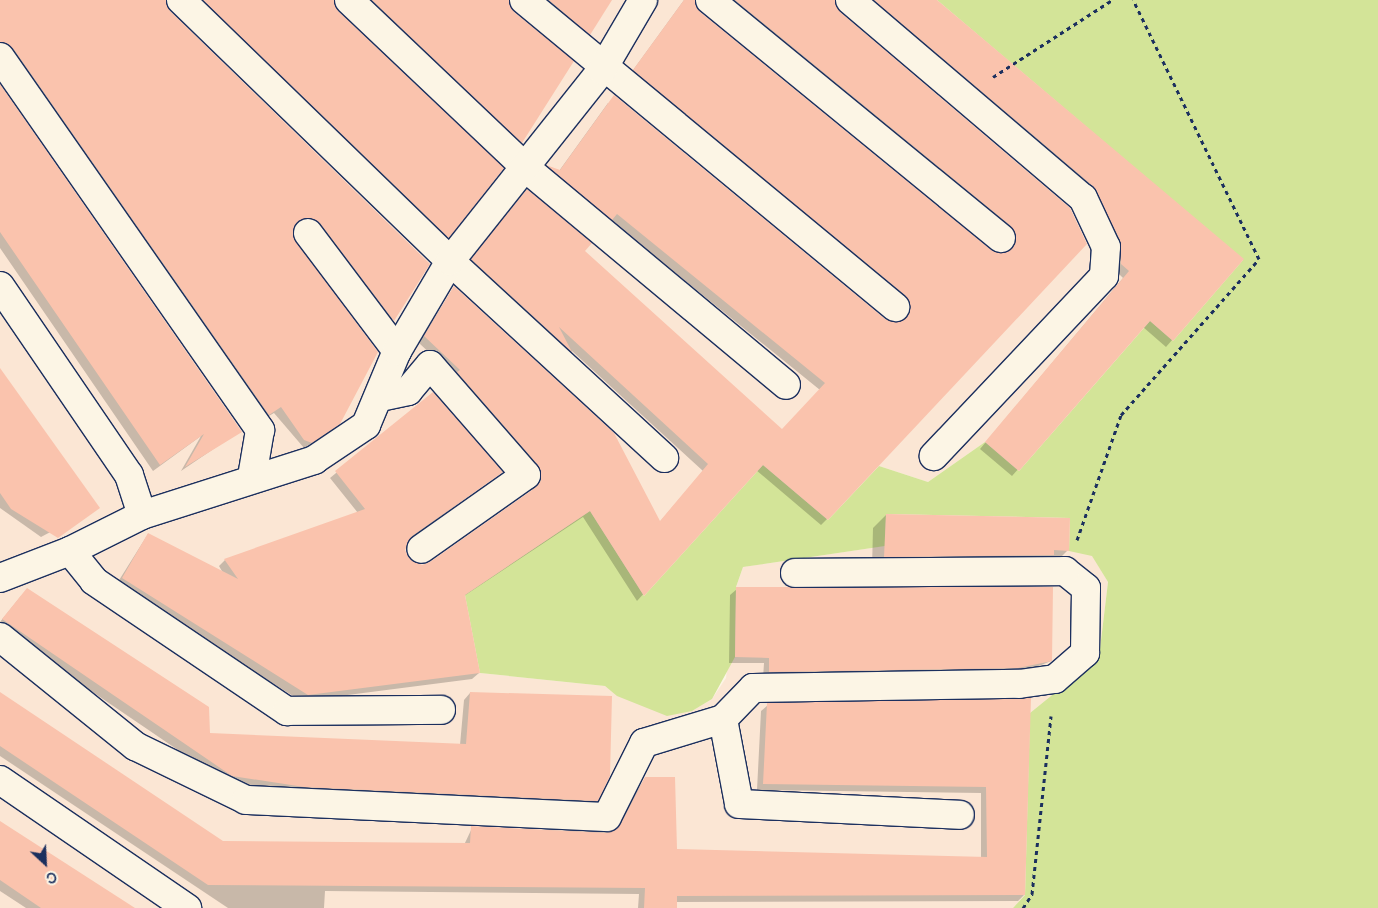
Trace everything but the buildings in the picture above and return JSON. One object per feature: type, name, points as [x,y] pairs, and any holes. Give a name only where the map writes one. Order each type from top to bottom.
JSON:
[{"type":"lane","points":[[181,0],[450,262],[664,458]]},
{"type":"lane","points":[[349,0],[527,169],[786,385]]},
{"type":"lane","points":[[524,0],[602,70],[895,308]]},
{"type":"lane","points":[[3,569],[70,551],[142,515],[252,477],[314,460],[366,426],[380,397],[397,351],[450,262],[527,169],[602,70],[643,0]]},
{"type":"lane","points":[[710,0],[1002,238]]},
{"type":"lane","points":[[850,0],[1083,198],[1106,247],[1104,276],[934,456]]},
{"type":"lane","points":[[0,57],[260,430],[252,477]]},
{"type":"lane","points":[[308,233],[397,351]]},
{"type":"lane","points":[[0,286],[129,475],[142,515]]},
{"type":"lane","points":[[380,397],[408,391],[430,365],[526,475],[421,549]]},
{"type":"lane","points":[[70,551],[94,581],[287,712],[441,710]]},
{"type":"lane","points":[[0,637],[135,746],[246,800],[607,817],[644,743],[723,719],[753,688],[1019,684],[1055,680],[1085,653],[1086,588],[1065,571],[795,573]]},
{"type":"lane","points":[[723,719],[739,804],[960,815]]},
{"type":"lane","points":[[0,780],[187,908]]},
{"type":"path","points":[[963,96],[1112,0]]},
{"type":"path","points":[[1065,571],[1121,415],[1259,259],[1132,0]]},
{"type":"path","points":[[1022,908],[1032,894],[1055,680]]},
{"type":"shaded area","points":[[0,0],[937,0],[1244,259],[1173,341],[1149,321],[1019,471],[985,442],[928,482],[879,466],[828,520],[763,465],[644,596],[480,673],[605,686],[618,696],[692,711],[712,699],[726,678],[736,587],[743,567],[884,546],[886,514],[1070,518],[1108,582],[1099,657],[1030,713],[1025,895],[1013,908],[0,908]]},
{"type":"green space","points":[[937,0],[1378,0],[1378,908],[1013,908],[1025,895],[1030,713],[1099,657],[1108,582],[1092,556],[1069,551],[1070,518],[886,514],[885,546],[743,567],[736,587],[735,657],[712,699],[692,711],[667,716],[617,696],[605,686],[480,673],[465,595],[590,511],[644,596],[763,465],[828,520],[879,466],[928,482],[985,442],[1019,471],[1150,321],[1173,341],[1243,260]]}]
